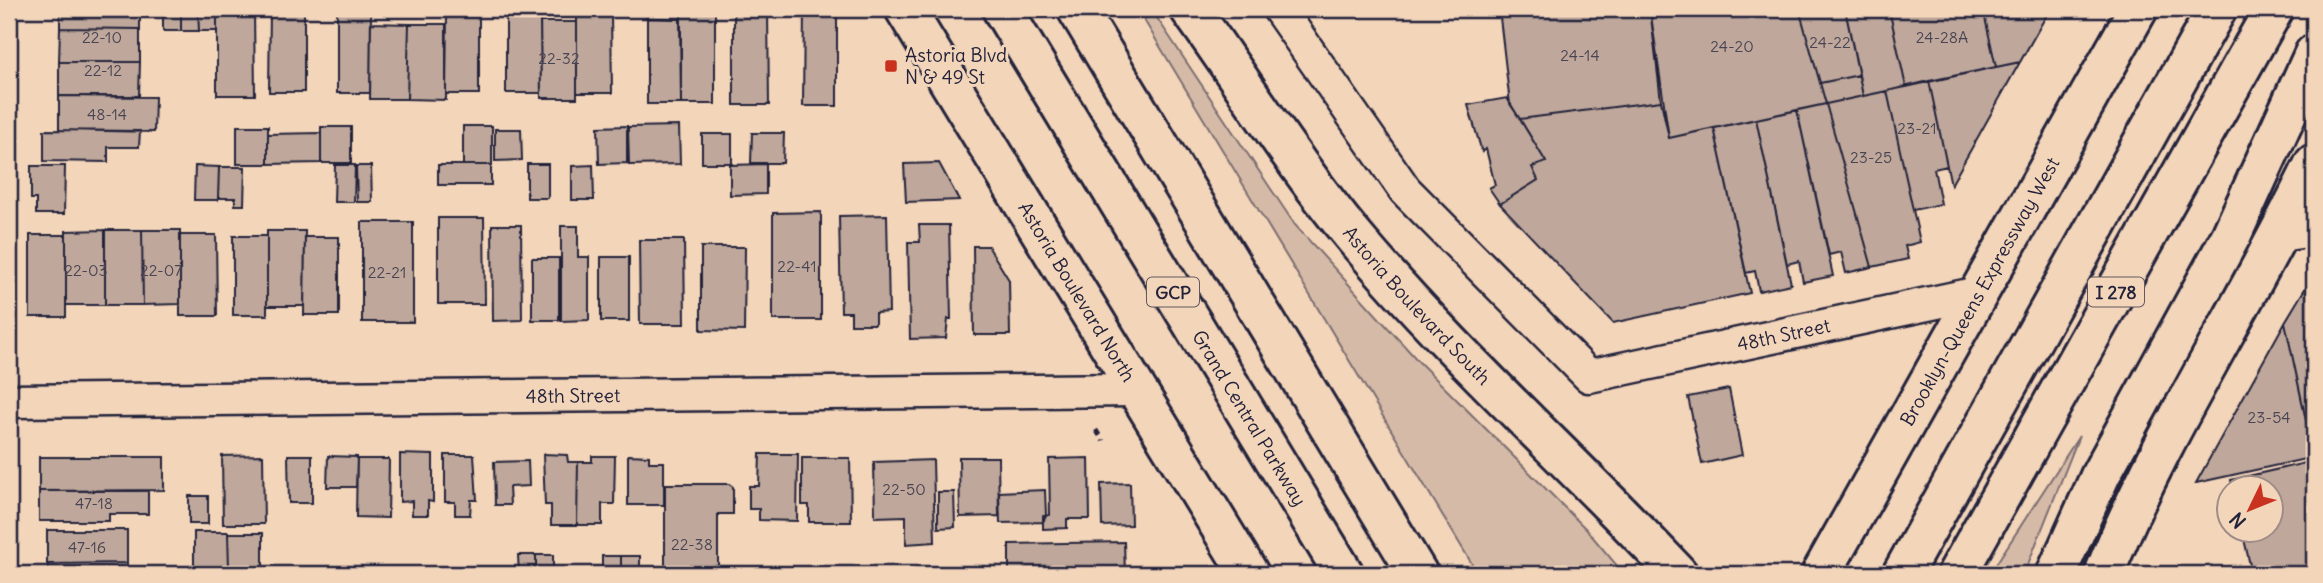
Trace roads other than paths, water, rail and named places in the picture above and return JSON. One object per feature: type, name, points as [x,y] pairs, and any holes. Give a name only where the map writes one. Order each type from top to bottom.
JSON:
[{"type":"main road","name":"Astoria Boulevard North","points":[[905,9],[1249,574]]},
{"type":"main road","name":"Grand Central Parkway","points":[[1002,9],[1344,574]]},
{"type":"main road","points":[[1077,9],[1418,574]]},
{"type":"main road","name":"Astoria Boulevard South","points":[[1190,9],[1269,125],[1354,236],[1444,337],[1678,574]]},
{"type":"main road","name":"Brooklyn-Queens Expressway West","points":[[1821,574],[2138,9]]},
{"type":"main road","name":"I 278","points":[[1902,574],[1955,473],[2217,9]]},
{"type":"main road","name":"I 278","points":[[1957,574],[2274,9]]},
{"type":"main road","points":[[2056,574],[2101,474],[2231,236],[2314,54]]},
{"type":"main road","points":[[2104,574],[2159,457],[2297,233],[2314,164]]},
{"type":"main road","points":[[1882,574],[1955,473]]},
{"type":"street","name":"48th Street","points":[[1279,9],[1405,190],[1589,376],[1979,293]]},
{"type":"street","name":"48th Street","points":[[9,401],[1138,390]]},
{"type":"place","name":"Astoria Blvd N & 49 St","points":[[891,66]]}]
